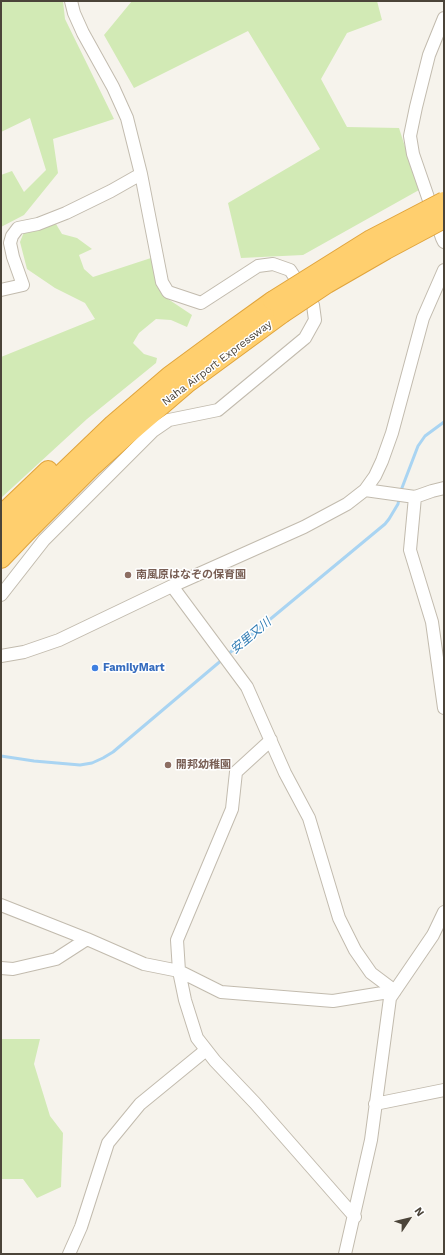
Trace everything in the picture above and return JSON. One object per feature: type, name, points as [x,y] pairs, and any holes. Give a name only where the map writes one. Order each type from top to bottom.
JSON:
[{"type":"highway","name":"Naha Airport Expressway","points":[[1,559],[93,466],[277,307],[370,239],[444,201]]},
{"type":"highway","name":"Naha Airport Expressway","points":[[1,536],[62,473],[113,424],[169,376],[226,334],[346,273],[444,219]]},
{"type":"highway","points":[[1,516],[82,438],[113,424]]},
{"type":"street","points":[[1,596],[44,540],[152,431],[168,420],[218,410],[305,338],[316,320],[314,305],[290,270],[273,264],[258,266],[201,303],[168,292],[162,282],[142,174],[126,118],[113,87],[83,33],[74,13],[71,1]]},
{"type":"street","points":[[444,18],[429,56],[410,136],[413,154],[444,242]]},
{"type":"street","points":[[1,290],[23,285],[13,257],[10,243],[12,236],[18,228],[38,224],[66,213],[142,174]]},
{"type":"street","points":[[1,656],[24,652],[60,640],[172,586],[304,527],[347,504],[365,490],[375,476],[382,461],[392,433],[423,318],[444,270]]},
{"type":"street","points":[[365,490],[415,497],[444,488]]},
{"type":"street","points":[[415,497],[410,550],[432,622],[444,708]]},
{"type":"street","points":[[172,586],[247,687],[285,774],[309,818],[339,918],[355,950],[371,973],[395,991]]},
{"type":"street","points":[[271,740],[236,772],[232,809],[177,940],[179,971],[185,1000],[197,1038],[354,1217]]},
{"type":"street","points":[[1,905],[87,939],[144,964],[179,971],[221,992],[333,1001],[395,991]]},
{"type":"street","points":[[345,1254],[371,1140],[390,998],[433,935],[444,912]]},
{"type":"street","points":[[1,968],[13,969],[56,959],[87,939]]},
{"type":"street","points":[[69,1254],[81,1227],[108,1143],[140,1104],[206,1050]]},
{"type":"street","points":[[375,1104],[444,1090]]},
{"type":"green space","points":[[1,1],[63,1],[65,19],[114,119],[53,139],[58,173],[24,215],[1,227],[1,175],[12,171],[24,192],[46,170],[30,118],[1,132]]},
{"type":"green space","points":[[132,1],[377,1],[382,20],[347,33],[321,79],[347,127],[399,128],[419,190],[303,255],[241,258],[228,203],[320,149],[248,31],[134,88],[104,35]]},
{"type":"green space","points":[[56,224],[62,234],[77,238],[92,249],[79,255],[84,269],[93,277],[154,257],[165,297],[192,315],[187,327],[171,320],[156,319],[139,333],[133,343],[144,354],[157,358],[156,363],[87,419],[1,498],[1,357],[95,319],[85,303],[55,288],[27,269],[20,242],[24,232]]},
{"type":"green space","points":[[1,1039],[40,1039],[34,1064],[50,1116],[63,1133],[61,1187],[37,1198],[23,1179],[1,1179]]},
{"type":"waterway","name":"安里又川","points":[[400,493],[418,446],[425,436],[444,422]]},
{"type":"waterway","name":"安里又川","points":[[227,655],[385,524],[398,504],[399,499]]},
{"type":"waterway","name":"安里又川","points":[[1,756],[34,761],[80,765],[92,763],[113,752],[223,659]]},
{"type":"place","name":"南風原はなぞの保育園","points":[[128,575]]},
{"type":"place","name":"FamilyMart","points":[[95,668]]},
{"type":"place","name":"開邦幼稚園","points":[[168,765]]}]
